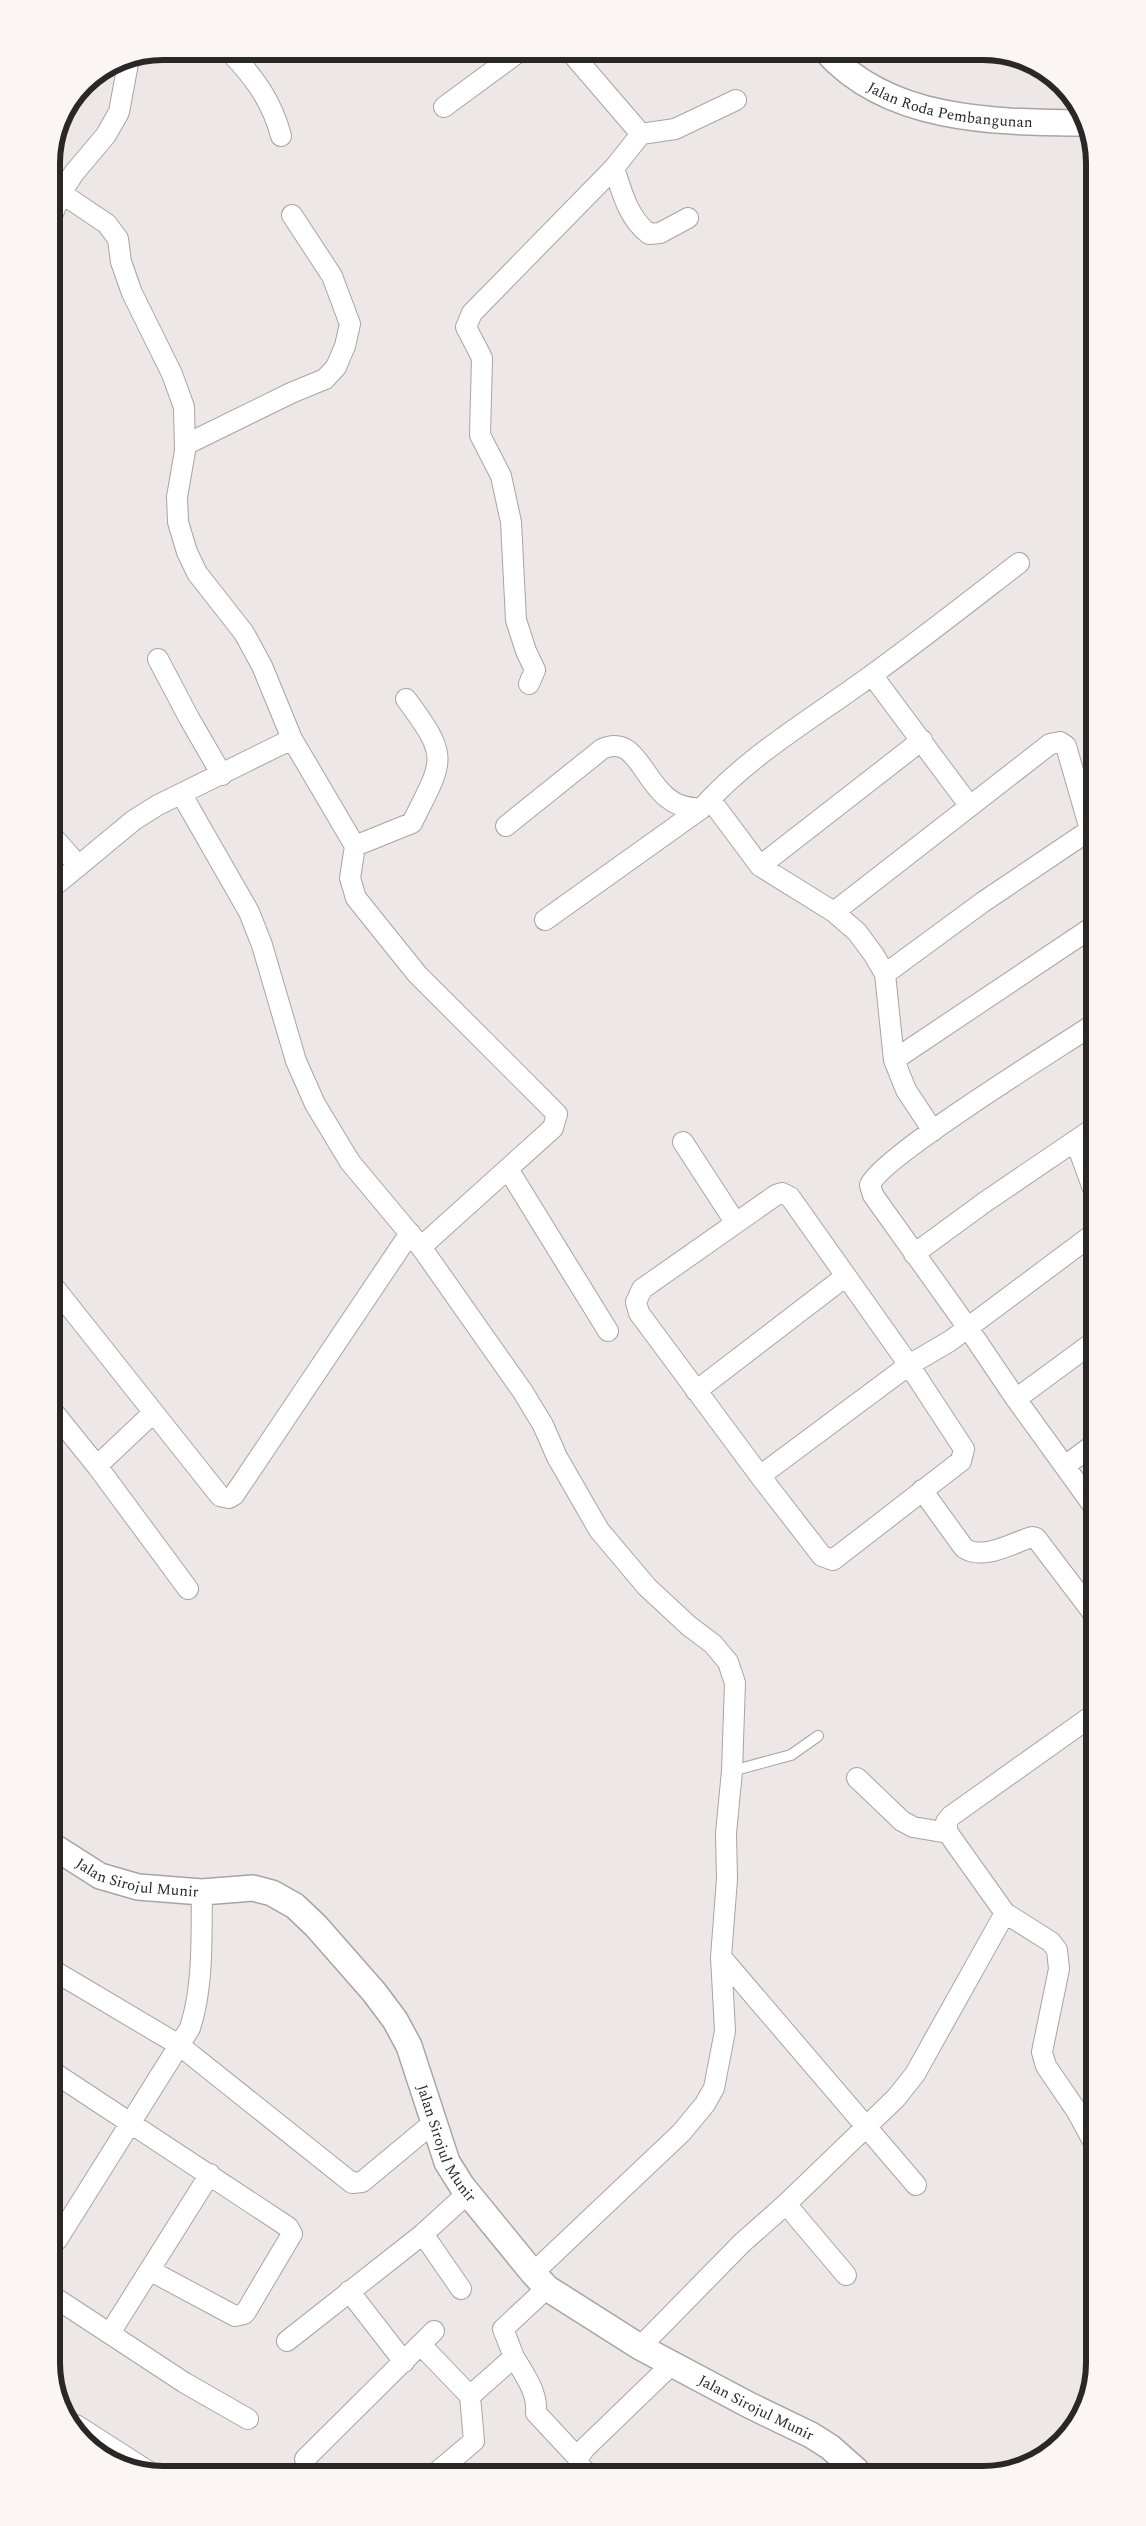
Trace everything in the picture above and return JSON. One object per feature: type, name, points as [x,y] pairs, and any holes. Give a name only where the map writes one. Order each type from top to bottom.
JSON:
[{"type":"street","points":[[237,60],[262,89],[273,110],[281,136]]},
{"type":"street","points":[[444,107],[508,60]]},
{"type":"street","points":[[577,60],[640,134]]},
{"type":"street","name":"Jalan Roda Pembangunan","points":[[836,60],[850,72],[884,93],[924,109],[1007,122],[1078,123]]},
{"type":"street","points":[[60,1294],[220,1496],[229,1498],[234,1495],[416,1240],[508,1169],[553,1128],[557,1114],[417,974],[356,898],[350,878],[355,846],[292,739],[262,666],[244,634],[197,573],[187,552],[178,522],[177,496],[184,468],[184,407],[172,374],[132,294],[121,262],[118,239],[107,224],[61,193],[74,173],[106,135],[118,112],[127,66]]},
{"type":"street","points":[[529,684],[535,670],[516,620],[511,522],[502,476],[480,435],[482,358],[466,327],[472,314],[614,168],[640,134],[676,129],[736,100]]},
{"type":"street","points":[[614,168],[625,201],[634,219],[649,234],[660,233],[688,218]]},
{"type":"street","points":[[185,445],[325,379],[336,367],[350,324],[332,276],[292,215]]},
{"type":"street","points":[[545,920],[706,804],[745,767],[872,675],[1019,563]]},
{"type":"street","points":[[158,659],[222,775]]},
{"type":"street","points":[[872,675],[969,805]]},
{"type":"street","points":[[355,846],[412,823],[432,782],[439,755],[435,742],[406,700]]},
{"type":"street","points":[[60,881],[134,820],[158,805],[182,795],[292,739]]},
{"type":"street","points":[[760,866],[922,740]]},
{"type":"street","points":[[834,912],[969,805],[1050,744],[1060,742],[1066,746],[1086,817]]},
{"type":"street","points":[[506,826],[602,749],[610,745],[617,745],[632,753],[657,789],[668,800],[690,809],[706,804]]},
{"type":"street","points":[[182,795],[249,912],[262,946],[296,1061],[315,1104],[350,1162],[416,1240],[523,1392],[543,1425],[556,1457],[600,1530],[647,1588],[689,1626],[714,1644],[728,1662],[735,1683],[732,1772],[726,1833],[727,1879],[722,1957],[725,2031],[714,2088],[705,2104],[681,2133],[642,2171],[540,2280],[503,2329],[514,2356],[532,2388],[537,2406],[536,2413],[582,2465]]},
{"type":"street","points":[[706,804],[760,866],[834,912],[857,932],[885,974],[894,1060],[906,1090],[933,1131]]},
{"type":"street","points":[[885,974],[983,902],[1086,834]]},
{"type":"street","points":[[60,845],[79,866]]},
{"type":"street","points":[[894,1060],[1086,931]]},
{"type":"street","points":[[1086,1029],[933,1131],[880,1171],[870,1185],[873,1195],[914,1254],[1086,1495]]},
{"type":"street","points":[[914,1254],[985,1202],[1084,1136],[1086,1148]]},
{"type":"street","points":[[683,1142],[734,1222]]},
{"type":"street","points":[[508,1169],[608,1331]]},
{"type":"street","points":[[776,1195],[790,1197],[909,1366],[964,1449],[961,1461],[833,1560],[822,1556],[638,1313],[636,1302],[642,1288],[734,1222],[776,1195]]},
{"type":"street","points":[[760,1476],[909,1366],[931,1354],[968,1328],[1086,1240]]},
{"type":"street","points":[[696,1391],[846,1276]]},
{"type":"street","points":[[1016,1399],[1086,1346]]},
{"type":"street","points":[[97,1466],[153,1413]]},
{"type":"street","points":[[60,1420],[97,1466],[188,1589]]},
{"type":"street","points":[[1066,1465],[1086,1450]]},
{"type":"street","points":[[922,1490],[964,1548],[971,1552],[982,1554],[1032,1537],[1036,1538],[1086,1604]]},
{"type":"street","points":[[1086,1720],[951,1816],[946,1822],[948,1834],[1005,1914],[1051,1942],[1057,1950],[1058,1969],[1042,2052],[1046,2066],[1086,2128]]},
{"type":"street","points":[[857,1778],[902,1821],[913,1827],[948,1834]]},
{"type":"street","name":"Jalan Sirojul Munir","points":[[60,1851],[84,1868],[113,1880],[138,1887],[202,1892],[253,1888],[272,1892],[295,1906],[316,1926],[374,1992],[395,2020],[412,2053],[423,2084],[433,2123],[448,2162],[468,2194],[540,2280],[640,2347],[671,2365],[811,2434],[830,2447],[851,2466]]},
{"type":"street","points":[[60,2235],[190,2028],[195,2012],[200,1962],[202,1892]]},
{"type":"street","points":[[640,2347],[742,2243],[786,2204],[896,2098],[915,2074],[1005,1914]]},
{"type":"street","points":[[722,1957],[916,2186]]},
{"type":"street","points":[[60,1974],[179,2045],[352,2183],[362,2182],[433,2123]]},
{"type":"street","points":[[60,2077],[210,2174],[288,2227],[292,2234],[244,2314],[235,2316],[150,2270]]},
{"type":"street","points":[[110,2333],[210,2174]]},
{"type":"street","points":[[287,2341],[424,2234],[468,2194]]},
{"type":"street","points":[[786,2204],[846,2275]]},
{"type":"street","points":[[424,2234],[461,2289]]},
{"type":"street","points":[[349,2291],[404,2362]]},
{"type":"street","points":[[60,2301],[185,2382],[248,2419]]},
{"type":"street","points":[[305,2459],[428,2338],[470,2396],[474,2440],[444,2466]]},
{"type":"street","points":[[470,2396],[514,2356]]},
{"type":"street","points":[[582,2465],[585,2448],[671,2365]]},
{"type":"street","points":[[90,2436],[132,2461]]},
{"type":"lane","points":[[732,1772],[791,1755],[818,1736]]}]
